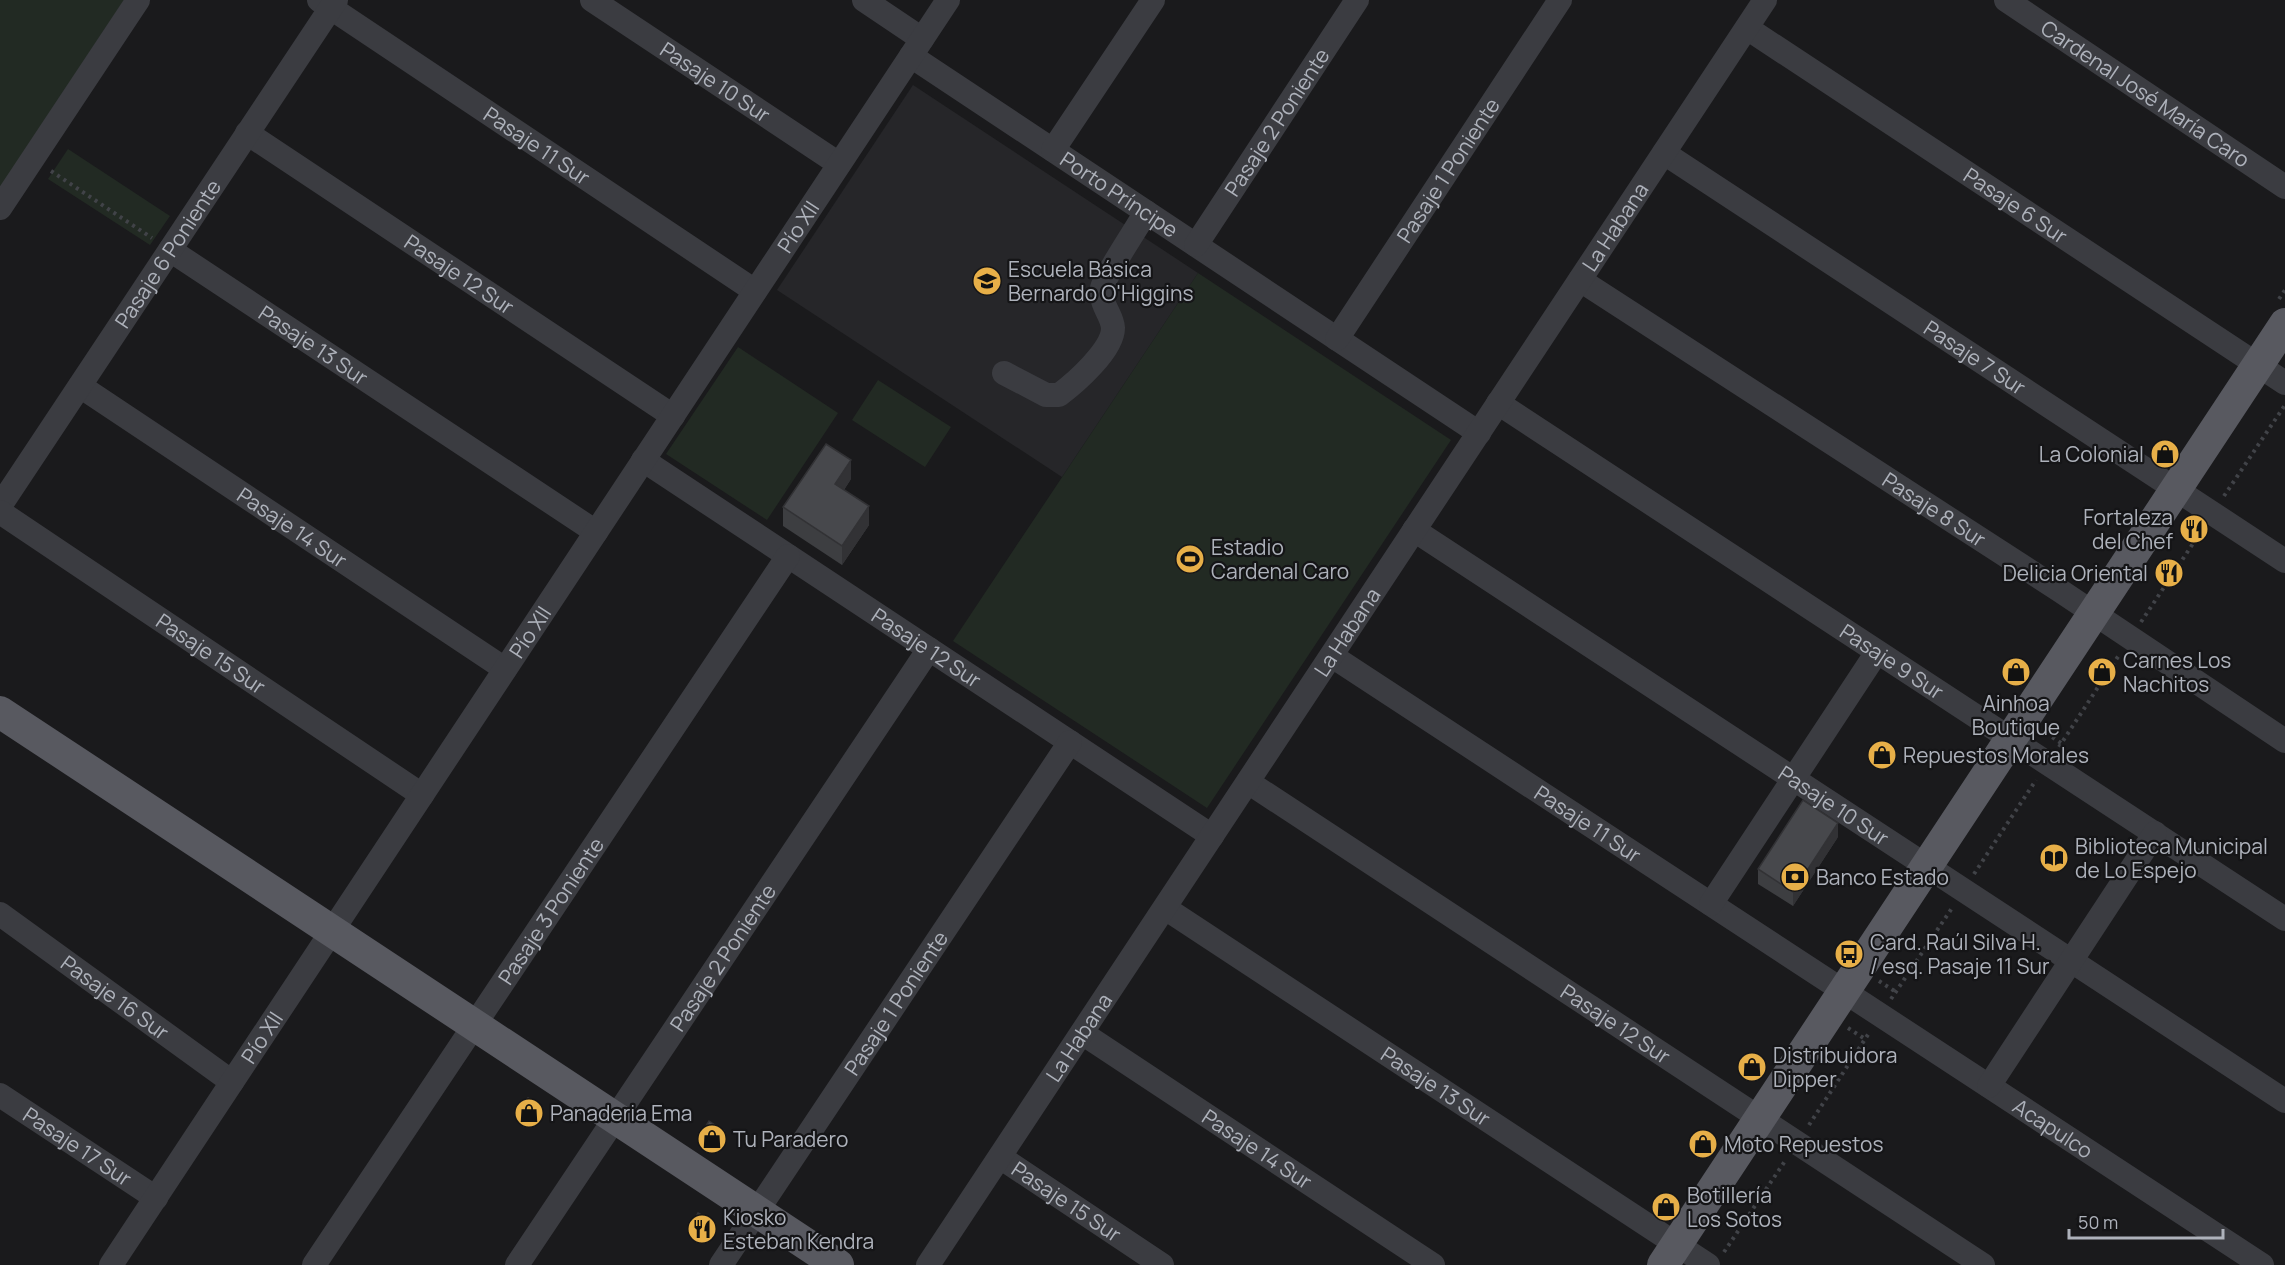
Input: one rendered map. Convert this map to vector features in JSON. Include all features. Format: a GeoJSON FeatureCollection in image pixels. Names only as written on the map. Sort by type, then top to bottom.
{"type":"FeatureCollection","features":[{"type":"Feature","properties":{"kind":"main road"},"geometry":{"type":"LineString","coordinates":[[1669,1255],[2285,324]]}},
{"type":"Feature","properties":{"kind":"main road"},"geometry":{"type":"LineString","coordinates":[[0,712],[838,1265]]}},
{"type":"Feature","properties":{"kind":"street"},"geometry":{"type":"LineString","coordinates":[[0,208],[138,0]]}},
{"type":"Feature","properties":{"kind":"street","name":"Pasaje 10 Sur"},"geometry":{"type":"LineString","coordinates":[[592,0],[839,164]]}},
{"type":"Feature","properties":{"kind":"street"},"geometry":{"type":"LineString","coordinates":[[864,0],[916,48]]}},
{"type":"Feature","properties":{"kind":"street","name":"Pío XII"},"geometry":{"type":"LineString","coordinates":[[111,1265],[948,0]]}},
{"type":"Feature","properties":{"kind":"street"},"geometry":{"type":"LineString","coordinates":[[1053,150],[1153,0]]}},
{"type":"Feature","properties":{"kind":"street","name":"Pasaje 2 Poniente"},"geometry":{"type":"LineString","coordinates":[[1196,245],[1357,0]]}},
{"type":"Feature","properties":{"kind":"street","name":"Pasaje 1 Poniente"},"geometry":{"type":"LineString","coordinates":[[1337,339],[1560,0]]}},
{"type":"Feature","properties":{"kind":"street","name":"La Habana"},"geometry":{"type":"LineString","coordinates":[[928,1265],[1765,0]]}},
{"type":"Feature","properties":{"kind":"street","name":"Cardenal José María Caro"},"geometry":{"type":"LineString","coordinates":[[2006,0],[2285,187]]}},
{"type":"Feature","properties":{"kind":"street","name":"Pasaje 6 Poniente"},"geometry":{"type":"LineString","coordinates":[[0,506],[247,133],[328,3]]}},
{"type":"Feature","properties":{"kind":"street","name":"Pasaje 11 Sur"},"geometry":{"type":"LineString","coordinates":[[328,3],[755,291]]}},
{"type":"Feature","properties":{"kind":"street","name":"Pasaje 6 Sur"},"geometry":{"type":"LineString","coordinates":[[1747,28],[2285,383]]}},
{"type":"Feature","properties":{"kind":"street","name":"Porto Príncipe"},"geometry":{"type":"LineString","coordinates":[[916,48],[1053,150],[1479,433]]}},
{"type":"Feature","properties":{"kind":"street","name":"Pasaje 12 Sur"},"geometry":{"type":"LineString","coordinates":[[247,133],[673,416]]}},
{"type":"Feature","properties":{"kind":"street","name":"Pasaje 7 Sur"},"geometry":{"type":"LineString","coordinates":[[1664,153],[2285,561]]}},
{"type":"Feature","properties":{"kind":"street"},"geometry":{"type":"LineString","coordinates":[[1004,374],[1046,395],[1059,395],[1091,368],[1111,336],[1113,327],[1103,305],[1102,286],[1146,212]]}},
{"type":"Feature","properties":{"kind":"street","name":"Pasaje 13 Sur"},"geometry":{"type":"LineString","coordinates":[[170,250],[596,532]]}},
{"type":"Feature","properties":{"kind":"street","name":"Pasaje 8 Sur"},"geometry":{"type":"LineString","coordinates":[[1580,280],[2094,613],[2285,741]]}},
{"type":"Feature","properties":{"kind":"street","name":"Pasaje 14 Sur"},"geometry":{"type":"LineString","coordinates":[[80,386],[505,669]]}},
{"type":"Feature","properties":{"kind":"street","name":"Pasaje 9 Sur"},"geometry":{"type":"LineString","coordinates":[[1498,404],[2285,918]]}},
{"type":"Feature","properties":{"kind":"street","name":"Pasaje 12 Sur"},"geometry":{"type":"LineString","coordinates":[[643,460],[1212,836]]}},
{"type":"Feature","properties":{"kind":"street","name":"Pasaje 15 Sur"},"geometry":{"type":"LineString","coordinates":[[0,512],[422,795]]}},
{"type":"Feature","properties":{"kind":"street","name":"Pasaje 10 Sur"},"geometry":{"type":"LineString","coordinates":[[1414,530],[2285,1101]]}},
{"type":"Feature","properties":{"kind":"street","name":"Pasaje 3 Poniente"},"geometry":{"type":"LineString","coordinates":[[314,1265],[788,556]]}},
{"type":"Feature","properties":{"kind":"street","name":"Pasaje 2 Poniente"},"geometry":{"type":"LineString","coordinates":[[517,1265],[929,649]]}},
{"type":"Feature","properties":{"kind":"street"},"geometry":{"type":"LineString","coordinates":[[1711,904],[1877,652]]}},
{"type":"Feature","properties":{"kind":"street","name":"Pasaje 11 Sur"},"geometry":{"type":"LineString","coordinates":[[1332,656],[1844,991]]}},
{"type":"Feature","properties":{"kind":"street","name":"Pasaje 1 Poniente"},"geometry":{"type":"LineString","coordinates":[[721,1265],[1070,742]]}},
{"type":"Feature","properties":{"kind":"street","name":"Pasaje 12 Sur"},"geometry":{"type":"LineString","coordinates":[[1248,782],[1983,1265]]}},
{"type":"Feature","properties":{"kind":"street"},"geometry":{"type":"LineString","coordinates":[[1989,1086],[2155,833]]}},
{"type":"Feature","properties":{"kind":"street","name":"Pasaje 13 Sur"},"geometry":{"type":"LineString","coordinates":[[1164,908],[1669,1255],[1715,1260]]}},
{"type":"Feature","properties":{"kind":"street","name":"Pasaje 16 Sur"},"geometry":{"type":"LineString","coordinates":[[0,914],[232,1082]]}},
{"type":"Feature","properties":{"kind":"street","name":"Acapulco"},"geometry":{"type":"LineString","coordinates":[[1844,991],[2262,1265]]}},
{"type":"Feature","properties":{"kind":"street","name":"Pasaje 14 Sur"},"geometry":{"type":"LineString","coordinates":[[1082,1033],[1433,1265]]}},
{"type":"Feature","properties":{"kind":"street","name":"Pasaje 17 Sur"},"geometry":{"type":"LineString","coordinates":[[0,1095],[156,1198]]}},
{"type":"Feature","properties":{"kind":"street","name":"Pasaje 15 Sur"},"geometry":{"type":"LineString","coordinates":[[1000,1157],[1162,1265]]}},
{"type":"Feature","properties":{"kind":"path"},"geometry":{"type":"LineString","coordinates":[[33,159],[170,250]]}},
{"type":"Feature","properties":{"kind":"path"},"geometry":{"type":"LineString","coordinates":[[1715,1260],[1797,1143],[2285,405]]}},
{"type":"Feature","properties":{"kind":"shaded area"},"geometry":{"type":"Polygon","coordinates":[[[0,0],[124,0],[0,188],[0,0]]]}},
{"type":"Feature","properties":{"kind":"shaded area","name":"Escuela Básica Bernardo O'Higgins"},"geometry":{"type":"Polygon","coordinates":[[[913,85],[1198,273],[1062,477],[777,290],[913,85]]]}},
{"type":"Feature","properties":{"kind":"shaded area"},"geometry":{"type":"Polygon","coordinates":[[[68,149],[170,216],[150,245],[48,179],[68,149]]]}},
{"type":"Feature","properties":{"kind":"shaded area","name":"Estadio Cardenal Caro"},"geometry":{"type":"Polygon","coordinates":[[[1198,273],[1451,440],[1207,808],[953,641],[1198,273]]]}},
{"type":"Feature","properties":{"kind":"shaded area"},"geometry":{"type":"Polygon","coordinates":[[[738,347],[838,413],[767,520],[666,454],[738,347]]]}},
{"type":"Feature","properties":{"kind":"shaded area"},"geometry":{"type":"Polygon","coordinates":[[[878,380],[951,427],[925,467],[852,420],[878,380]]]}},
{"type":"Feature","properties":{"kind":"building"},"geometry":{"type":"Polygon","coordinates":[[[826,444],[851,460],[835,484],[869,506],[842,546],[783,507],[826,444]]]}},
{"type":"Feature","properties":{"kind":"building"},"geometry":{"type":"Polygon","coordinates":[[[1803,800],[1838,823],[1793,892],[1758,869],[1803,800]]]}},
{"type":"Feature","properties":{"kind":"building","name":"Panaderia Ema"},"geometry":{"type":"Polygon","coordinates":[[[528,1098],[539,1104],[530,1119],[519,1112],[528,1098]]]}},
{"type":"Feature","properties":{"kind":"building","name":"Tu Paradero"},"geometry":{"type":"Polygon","coordinates":[[[709,1121],[724,1131],[714,1147],[699,1137],[709,1121]]]}},
{"type":"Feature","properties":{"kind":"building","name":"Kiosko Esteban Kendra"},"geometry":{"type":"Polygon","coordinates":[[[698,1213],[714,1222],[707,1235],[691,1226],[698,1213]]]}},
{"type":"Feature","properties":{"kind":"place","name":"Escuela Básica Bernardo O'Higgins"},"geometry":{"type":"Point","coordinates":[987,281]}},
{"type":"Feature","properties":{"kind":"place","name":"La Colonial"},"geometry":{"type":"Point","coordinates":[2165,454]}},
{"type":"Feature","properties":{"kind":"place","name":"Fortaleza del Chef"},"geometry":{"type":"Point","coordinates":[2194,529]}},
{"type":"Feature","properties":{"kind":"place","name":"Estadio Cardenal Caro"},"geometry":{"type":"Point","coordinates":[1190,559]}},
{"type":"Feature","properties":{"kind":"place","name":"Delicia Oriental"},"geometry":{"type":"Point","coordinates":[2169,573]}},
{"type":"Feature","properties":{"kind":"place","name":"Ainhoa Boutique"},"geometry":{"type":"Point","coordinates":[2016,672]}},
{"type":"Feature","properties":{"kind":"place","name":"Carnes Los Nachitos"},"geometry":{"type":"Point","coordinates":[2102,672]}},
{"type":"Feature","properties":{"kind":"place","name":"Repuestos Morales"},"geometry":{"type":"Point","coordinates":[1882,755]}},
{"type":"Feature","properties":{"kind":"place","name":"Biblioteca Municipal de Lo Espejo"},"geometry":{"type":"Point","coordinates":[2054,858]}},
{"type":"Feature","properties":{"kind":"place","name":"Banco Estado"},"geometry":{"type":"Point","coordinates":[1795,877]}},
{"type":"Feature","properties":{"kind":"place","name":"Card. Raúl Silva H. / esq. Pasaje 11 Sur"},"geometry":{"type":"Point","coordinates":[1849,954]}},
{"type":"Feature","properties":{"kind":"place","name":"Distribuidora Dipper"},"geometry":{"type":"Point","coordinates":[1752,1067]}},
{"type":"Feature","properties":{"kind":"place","name":"Panaderia Ema"},"geometry":{"type":"Point","coordinates":[529,1113]}},
{"type":"Feature","properties":{"kind":"place","name":"Tu Paradero"},"geometry":{"type":"Point","coordinates":[712,1139]}},
{"type":"Feature","properties":{"kind":"place","name":"Moto Repuestos"},"geometry":{"type":"Point","coordinates":[1703,1144]}},
{"type":"Feature","properties":{"kind":"place","name":"Botillería Los Sotos"},"geometry":{"type":"Point","coordinates":[1666,1207]}},
{"type":"Feature","properties":{"kind":"place","name":"Kiosko Esteban Kendra"},"geometry":{"type":"Point","coordinates":[702,1229]}}]}
